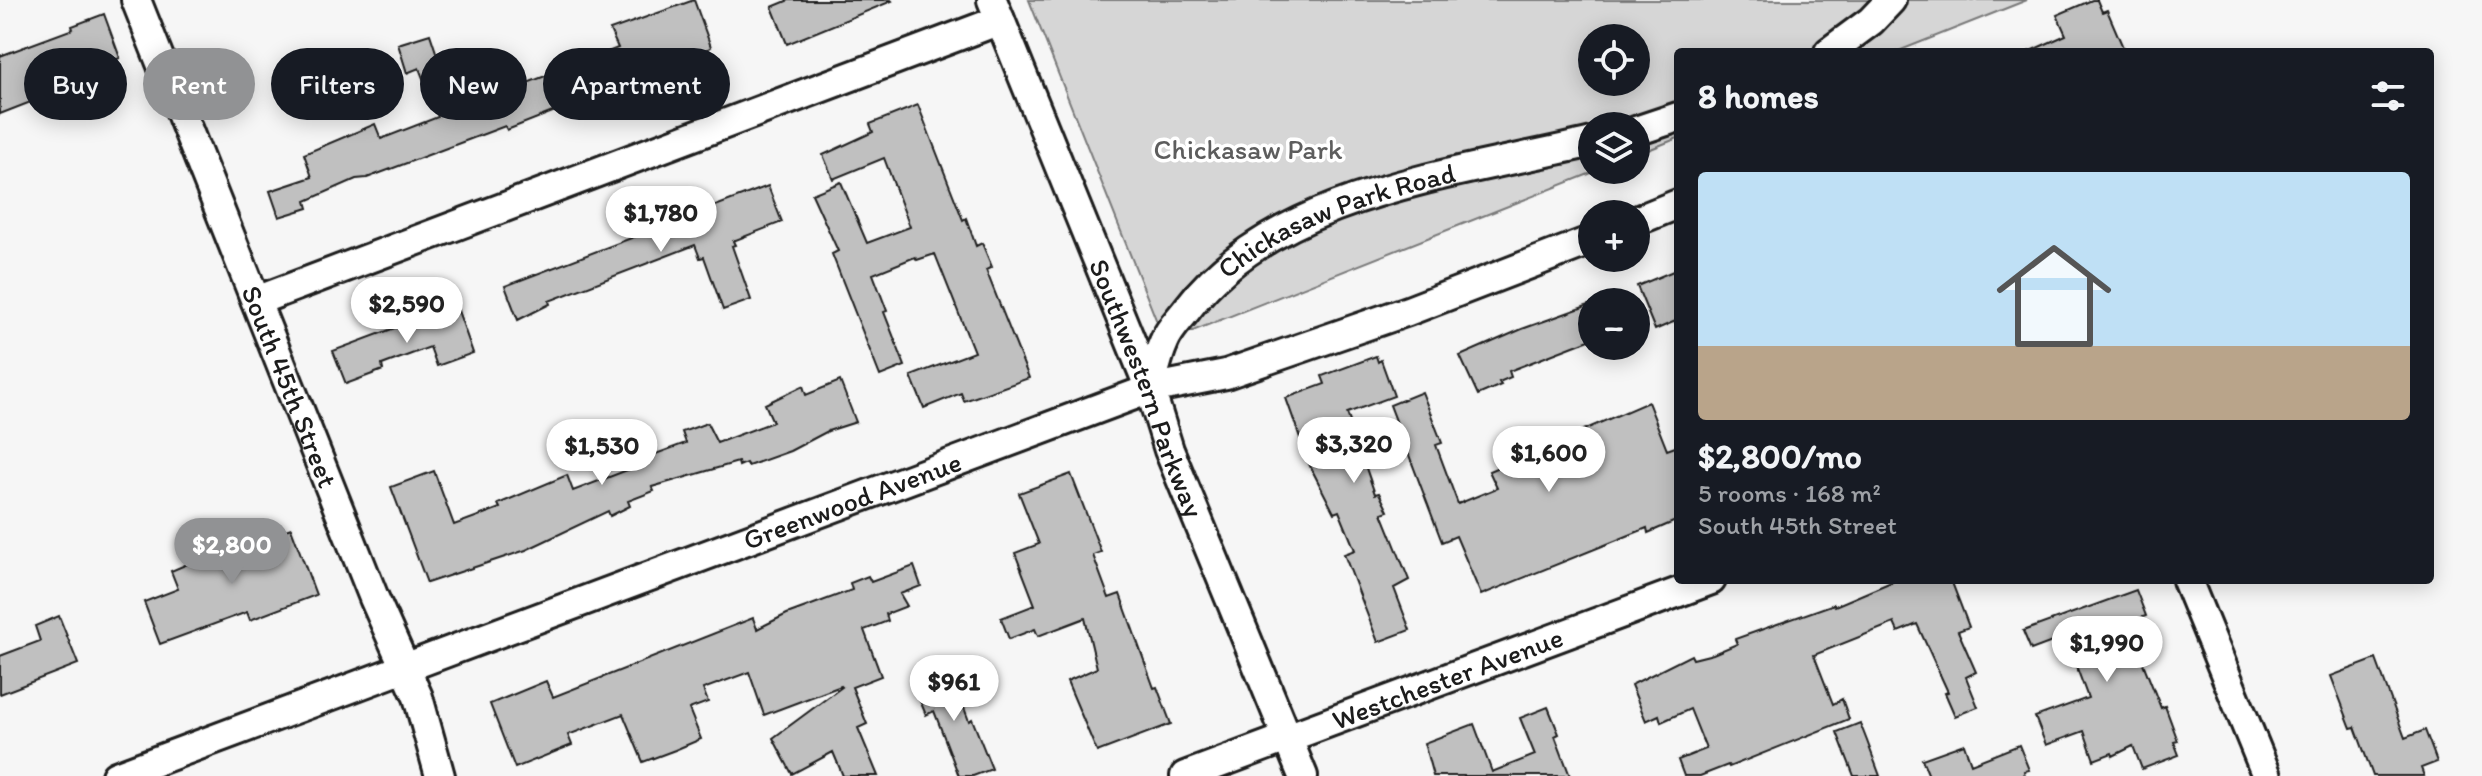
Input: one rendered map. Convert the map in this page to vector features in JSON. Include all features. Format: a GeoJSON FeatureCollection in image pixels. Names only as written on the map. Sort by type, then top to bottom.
{"type":"FeatureCollection","features":[{"type":"Feature","properties":{"kind":"street","name":"South 45th Street"},"geometry":{"type":"LineString","coordinates":[[136,0],[374,598],[418,697],[440,776]]}},
{"type":"Feature","properties":{"kind":"street"},"geometry":{"type":"LineString","coordinates":[[1834,48],[1871,21],[1891,0]]}},
{"type":"Feature","properties":{"kind":"street"},"geometry":{"type":"LineString","coordinates":[[256,301],[996,10]]}},
{"type":"Feature","properties":{"kind":"street","name":"Southwestern Parkway"},"geometry":{"type":"LineString","coordinates":[[996,10],[1150,389],[1169,450],[1303,776]]}},
{"type":"Feature","properties":{"kind":"street"},"geometry":{"type":"LineString","coordinates":[[1650,126],[1674,118]]}},
{"type":"Feature","properties":{"kind":"street","name":"Chickasaw Park Road"},"geometry":{"type":"LineString","coordinates":[[1150,389],[1164,342],[1197,296],[1242,254],[1280,230],[1400,186],[1578,145]]}},
{"type":"Feature","properties":{"kind":"street"},"geometry":{"type":"LineString","coordinates":[[1650,215],[1674,206]]}},
{"type":"Feature","properties":{"kind":"street","name":"Greenwood Avenue"},"geometry":{"type":"LineString","coordinates":[[116,776],[1150,389],[1226,374],[1408,311],[1578,245]]}},
{"type":"Feature","properties":{"kind":"street","name":"Westchester Avenue"},"geometry":{"type":"LineString","coordinates":[[1185,776],[1700,584]]}},
{"type":"Feature","properties":{"kind":"street"},"geometry":{"type":"LineString","coordinates":[[2189,584],[2262,775]]}},
{"type":"Feature","properties":{"kind":"green space","name":"Chickasaw Park"},"geometry":{"type":"Polygon","coordinates":[[[1029,0],[2027,0],[1906,48],[1674,48],[1674,140],[1650,149],[1650,112],[1578,112],[1578,178],[1165,342],[1029,0]]]}},
{"type":"Feature","properties":{"kind":"building"},"geometry":{"type":"Polygon","coordinates":[[[694,0],[711,47],[618,48],[610,30],[694,0]]]}},
{"type":"Feature","properties":{"kind":"building"},"geometry":{"type":"Polygon","coordinates":[[[789,0],[892,1],[787,44],[772,7],[789,0]]]}},
{"type":"Feature","properties":{"kind":"building"},"geometry":{"type":"Polygon","coordinates":[[[2097,0],[2102,12],[2107,10],[2123,48],[2037,48],[2066,35],[2057,15],[2097,0]]]}},
{"type":"Feature","properties":{"kind":"building"},"geometry":{"type":"Polygon","coordinates":[[[104,14],[116,48],[24,48],[24,105],[0,114],[0,56],[73,29],[72,26],[104,14]]]}},
{"type":"Feature","properties":{"kind":"building"},"geometry":{"type":"Polygon","coordinates":[[[430,34],[435,48],[420,48],[420,71],[419,68],[407,73],[404,48],[399,48],[398,44],[430,34]]]}},
{"type":"Feature","properties":{"kind":"building"},"geometry":{"type":"Polygon","coordinates":[[[543,77],[543,116],[507,130],[505,126],[367,178],[356,179],[306,201],[308,208],[279,217],[270,191],[312,177],[304,154],[375,124],[381,139],[430,120],[527,120],[527,83],[543,77]]]}},
{"type":"Feature","properties":{"kind":"building"},"geometry":{"type":"Polygon","coordinates":[[[918,105],[963,220],[966,218],[976,246],[982,243],[992,267],[986,270],[1029,378],[964,401],[961,393],[924,408],[911,376],[974,352],[935,254],[917,260],[915,257],[873,274],[905,366],[880,376],[832,254],[838,251],[812,194],[841,182],[867,243],[910,227],[884,158],[833,179],[823,155],[873,132],[870,124],[918,105]]]}},
{"type":"Feature","properties":{"kind":"building"},"geometry":{"type":"Polygon","coordinates":[[[768,186],[782,222],[733,241],[735,245],[732,246],[751,300],[723,310],[704,257],[700,258],[695,245],[549,301],[550,304],[518,320],[505,286],[768,186]]]}},
{"type":"Feature","properties":{"kind":"building"},"geometry":{"type":"Polygon","coordinates":[[[1674,271],[1674,322],[1655,330],[1650,318],[1650,288],[1638,288],[1674,271]]]}},
{"type":"Feature","properties":{"kind":"building"},"geometry":{"type":"Polygon","coordinates":[[[456,305],[473,353],[437,366],[430,347],[382,365],[383,370],[346,384],[333,351],[456,305]]]}},
{"type":"Feature","properties":{"kind":"building"},"geometry":{"type":"Polygon","coordinates":[[[1578,309],[1578,344],[1509,371],[1511,377],[1499,382],[1501,385],[1478,395],[1460,356],[1578,309]]]}},
{"type":"Feature","properties":{"kind":"building"},"geometry":{"type":"Polygon","coordinates":[[[1376,356],[1378,362],[1381,360],[1394,396],[1347,413],[1375,494],[1379,493],[1388,511],[1382,513],[1409,580],[1394,588],[1410,630],[1378,642],[1344,554],[1355,550],[1339,511],[1334,513],[1310,466],[1286,398],[1325,384],[1322,376],[1376,356]]]}},
{"type":"Feature","properties":{"kind":"building"},"geometry":{"type":"Polygon","coordinates":[[[840,381],[856,422],[748,466],[746,463],[739,466],[738,462],[652,487],[654,491],[628,501],[630,506],[610,516],[608,511],[526,550],[427,583],[391,487],[434,471],[454,525],[500,508],[498,504],[567,475],[573,491],[630,469],[628,464],[686,443],[682,432],[707,423],[717,443],[773,422],[765,404],[803,386],[806,395],[840,381]]]}},
{"type":"Feature","properties":{"kind":"building"},"geometry":{"type":"Polygon","coordinates":[[[1422,392],[1442,443],[1436,445],[1458,504],[1497,488],[1489,471],[1648,402],[1667,450],[1674,447],[1674,522],[1648,533],[1647,528],[1481,595],[1456,536],[1442,542],[1390,405],[1422,392]]]}},
{"type":"Feature","properties":{"kind":"building"},"geometry":{"type":"Polygon","coordinates":[[[1071,474],[1101,552],[1093,555],[1109,598],[1120,594],[1154,688],[1157,687],[1171,724],[1097,752],[1067,681],[1097,668],[1085,618],[1038,636],[1035,629],[1009,639],[1001,618],[1035,605],[1015,553],[1039,544],[1019,493],[1071,474]]]}},
{"type":"Feature","properties":{"kind":"building"},"geometry":{"type":"Polygon","coordinates":[[[291,528],[316,595],[250,620],[247,612],[160,644],[144,602],[178,589],[171,571],[211,554],[208,545],[234,536],[238,548],[291,528]]]}},
{"type":"Feature","properties":{"kind":"building"},"geometry":{"type":"Polygon","coordinates":[[[914,566],[921,586],[900,594],[907,606],[886,614],[888,621],[864,630],[881,676],[852,687],[867,724],[858,728],[878,776],[843,776],[833,752],[792,774],[773,738],[842,687],[764,715],[749,672],[703,689],[708,702],[689,709],[701,739],[675,750],[643,762],[623,714],[568,735],[572,745],[515,768],[490,704],[546,681],[553,697],[753,618],[757,629],[787,614],[852,590],[850,583],[868,576],[871,582],[914,566]]]}},
{"type":"Feature","properties":{"kind":"building"},"geometry":{"type":"Polygon","coordinates":[[[1887,584],[1953,584],[1969,627],[1958,631],[1976,672],[1966,677],[1978,707],[1955,716],[1945,693],[1948,692],[1917,624],[1898,632],[1894,623],[1814,655],[1833,704],[1842,699],[1849,719],[1729,767],[1700,776],[1684,776],[1678,760],[1706,749],[1690,709],[1661,722],[1659,715],[1646,721],[1631,685],[1691,655],[1693,659],[1713,654],[1737,644],[1735,639],[1835,606],[1887,584]]]}},
{"type":"Feature","properties":{"kind":"building"},"geometry":{"type":"Polygon","coordinates":[[[2136,590],[2146,616],[2127,623],[2161,708],[2165,706],[2178,741],[2174,742],[2179,755],[2142,769],[2133,746],[2113,756],[2112,753],[2094,760],[2084,731],[2046,745],[2035,717],[2088,698],[2071,652],[2058,657],[2052,642],[2031,650],[2023,631],[2136,590]]]}},
{"type":"Feature","properties":{"kind":"building"},"geometry":{"type":"Polygon","coordinates":[[[59,616],[78,664],[0,694],[0,656],[40,641],[35,626],[59,616]]]}},
{"type":"Feature","properties":{"kind":"building"},"geometry":{"type":"Polygon","coordinates":[[[2376,659],[2405,738],[2425,730],[2437,762],[2421,768],[2424,776],[2373,776],[2355,727],[2351,728],[2331,676],[2376,659]]]}},
{"type":"Feature","properties":{"kind":"building"},"geometry":{"type":"Polygon","coordinates":[[[949,668],[992,769],[973,776],[959,776],[934,711],[926,715],[913,684],[949,668]]]}},
{"type":"Feature","properties":{"kind":"building"},"geometry":{"type":"Polygon","coordinates":[[[1548,707],[1570,776],[1433,776],[1424,743],[1474,724],[1492,772],[1535,755],[1520,718],[1548,707]]]}},
{"type":"Feature","properties":{"kind":"building"},"geometry":{"type":"Polygon","coordinates":[[[1860,723],[1880,776],[1854,776],[1837,732],[1860,723]]]}},
{"type":"Feature","properties":{"kind":"building"},"geometry":{"type":"Polygon","coordinates":[[[1964,744],[1971,764],[2019,745],[2029,770],[2024,771],[2025,776],[1929,776],[1922,759],[1964,744]]]}}]}
